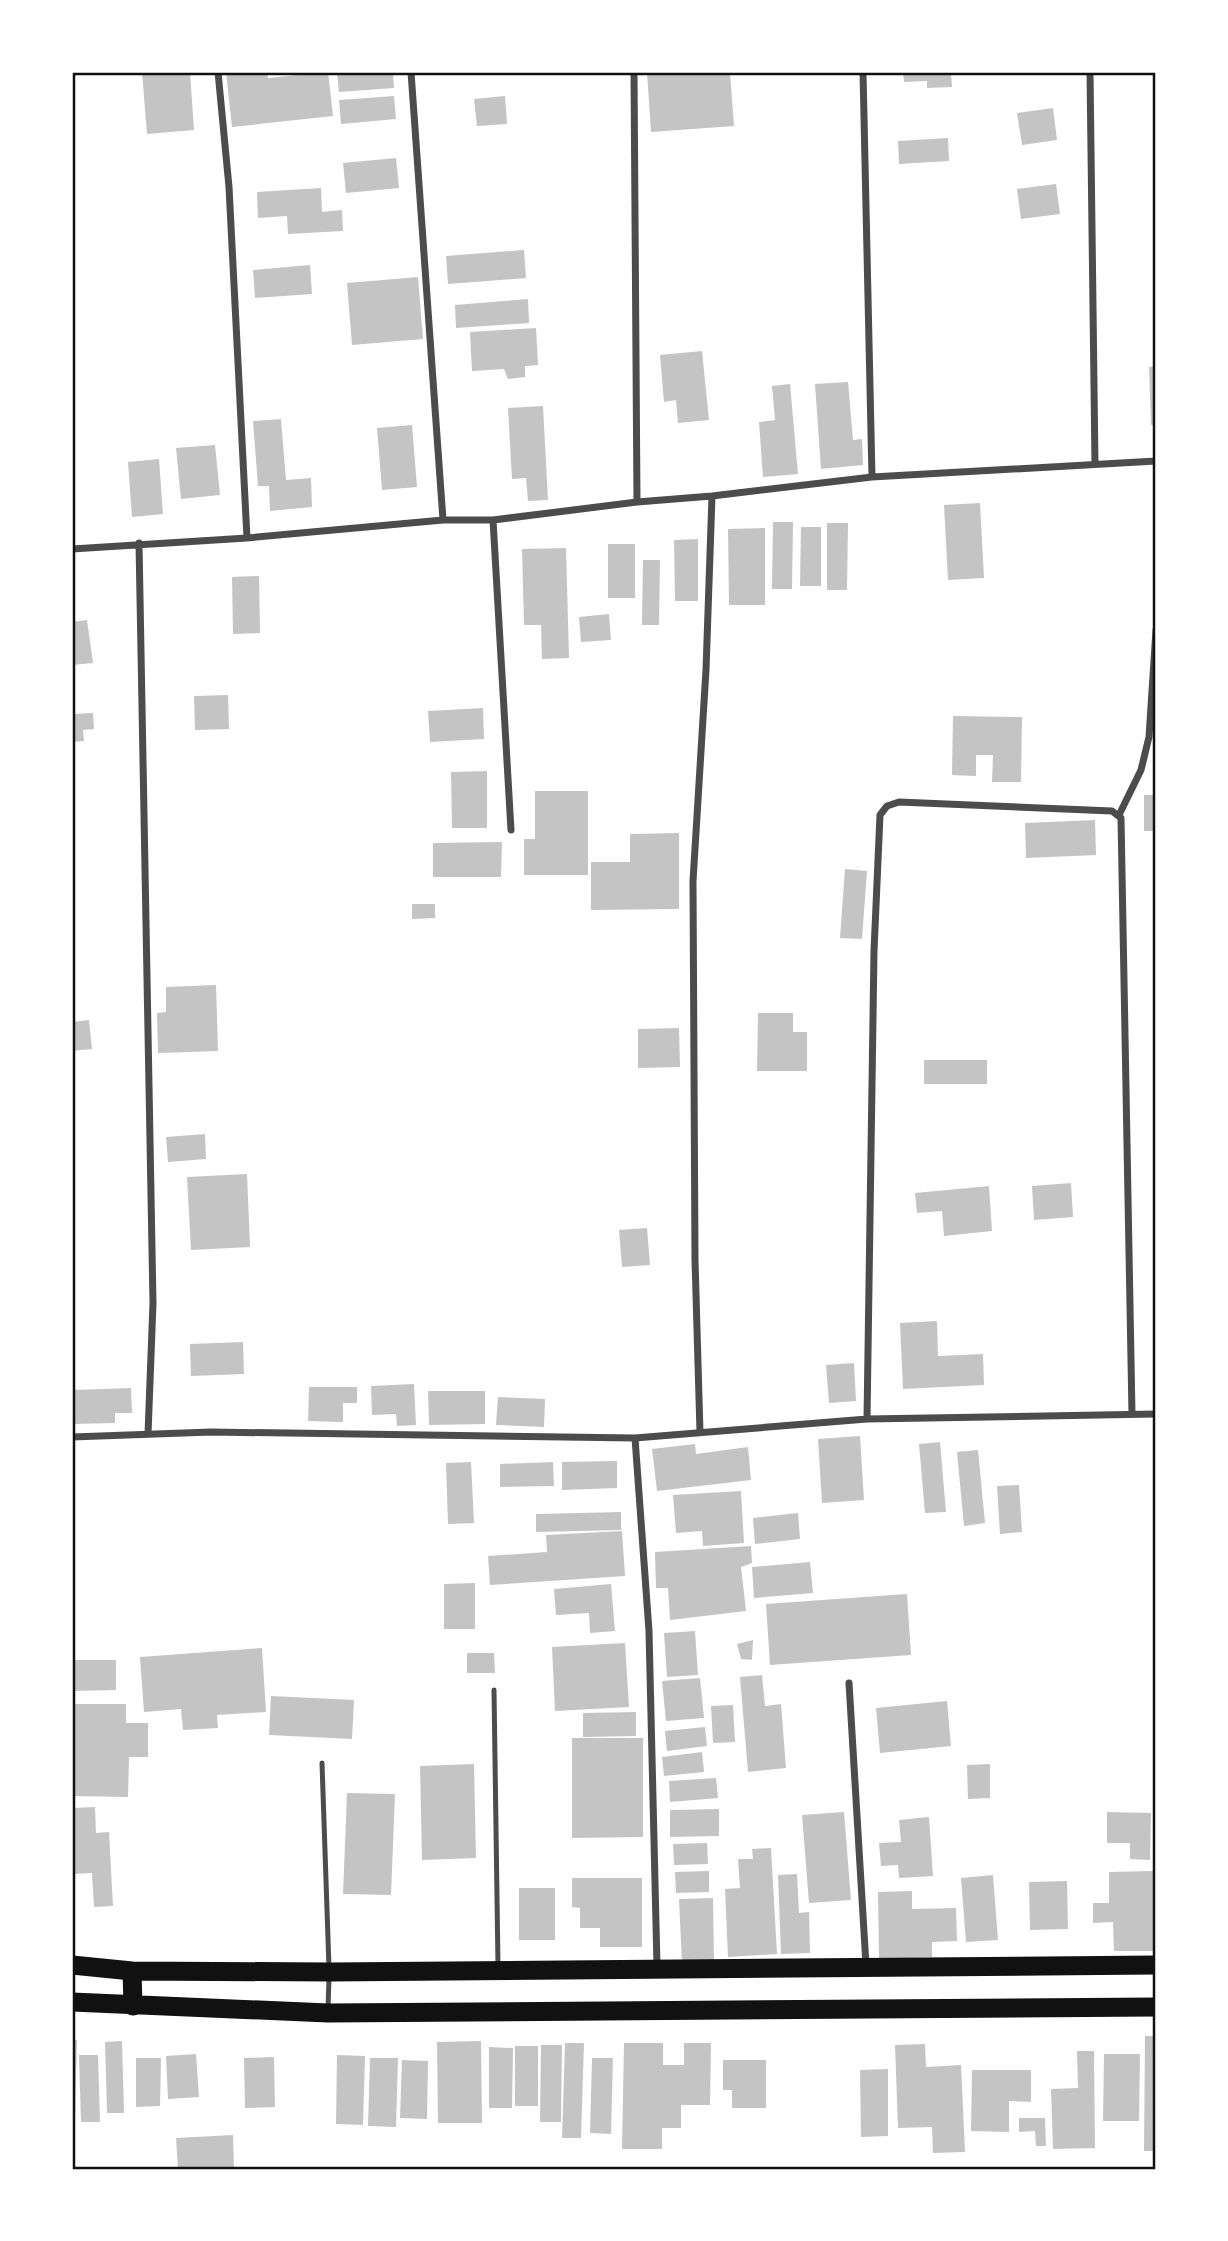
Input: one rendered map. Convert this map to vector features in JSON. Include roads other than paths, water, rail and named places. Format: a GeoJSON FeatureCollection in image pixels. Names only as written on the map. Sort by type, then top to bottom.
{"type":"FeatureCollection","features":[{"type":"Feature","properties":{"kind":"highway"},"geometry":{"type":"LineString","coordinates":[[72,1965],[132,1971],[330,1972],[1156,1965]]}},
{"type":"Feature","properties":{"kind":"highway"},"geometry":{"type":"LineString","coordinates":[[132,1971],[133,2006]]}},
{"type":"Feature","properties":{"kind":"highway"},"geometry":{"type":"LineString","coordinates":[[72,2002],[328,2013],[1156,2007]]}},
{"type":"Feature","properties":{"kind":"street"},"geometry":{"type":"LineString","coordinates":[[218,72],[229,187],[247,538]]}},
{"type":"Feature","properties":{"kind":"street"},"geometry":{"type":"LineString","coordinates":[[411,72],[443,520]]}},
{"type":"Feature","properties":{"kind":"street"},"geometry":{"type":"LineString","coordinates":[[634,72],[637,502]]}},
{"type":"Feature","properties":{"kind":"street"},"geometry":{"type":"LineString","coordinates":[[863,72],[872,477]]}},
{"type":"Feature","properties":{"kind":"street"},"geometry":{"type":"LineString","coordinates":[[1090,72],[1095,464]]}},
{"type":"Feature","properties":{"kind":"street"},"geometry":{"type":"LineString","coordinates":[[72,549],[247,538],[443,520],[494,520],[872,477],[1156,461]]}},
{"type":"Feature","properties":{"kind":"street"},"geometry":{"type":"LineString","coordinates":[[700,1432],[695,1247],[693,881],[706,670],[712,496]]}},
{"type":"Feature","properties":{"kind":"street"},"geometry":{"type":"LineString","coordinates":[[494,520],[510,830]]}},
{"type":"Feature","properties":{"kind":"street"},"geometry":{"type":"LineString","coordinates":[[139,543],[153,1303],[148,1434]]}},
{"type":"Feature","properties":{"kind":"street"},"geometry":{"type":"LineString","coordinates":[[1119,815],[1141,770],[1149,737],[1156,630]]}},
{"type":"Feature","properties":{"kind":"street"},"geometry":{"type":"LineString","coordinates":[[867,1419],[874,951],[880,815],[887,806],[899,802],[1112,811],[1119,815],[1122,823],[1132,1414]]}},
{"type":"Feature","properties":{"kind":"street"},"geometry":{"type":"LineString","coordinates":[[72,1437],[258,1432],[635,1438],[867,1419],[1156,1414]]}},
{"type":"Feature","properties":{"kind":"street"},"geometry":{"type":"LineString","coordinates":[[635,1438],[649,1631],[657,1971]]}},
{"type":"Feature","properties":{"kind":"street"},"geometry":{"type":"LineString","coordinates":[[849,1684],[866,1969]]}},
{"type":"Feature","properties":{"kind":"lane"},"geometry":{"type":"LineString","coordinates":[[494,1690],[498,1971]]}},
{"type":"Feature","properties":{"kind":"lane"},"geometry":{"type":"LineString","coordinates":[[322,1763],[330,1972],[328,2013]]}}]}
